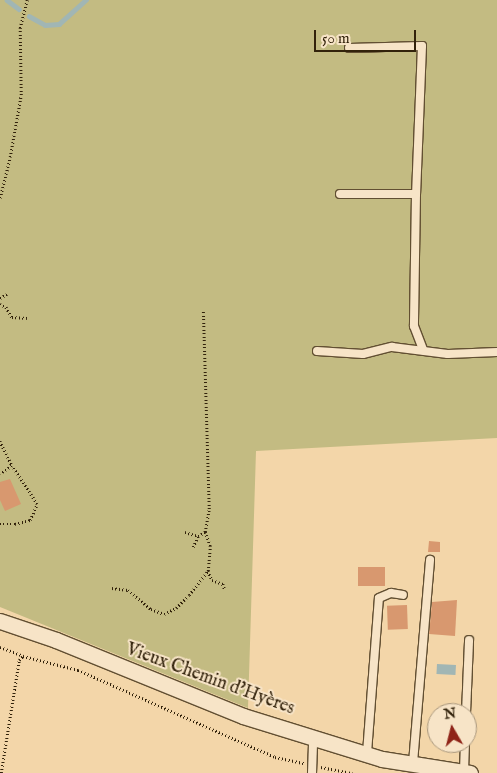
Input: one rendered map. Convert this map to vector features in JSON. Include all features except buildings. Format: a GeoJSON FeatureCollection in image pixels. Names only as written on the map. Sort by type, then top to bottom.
{"type":"FeatureCollection","features":[{"type":"Feature","properties":{"kind":"street","name":"Vieux Chemin d'Hyères"},"geometry":{"type":"LineString","coordinates":[[0,621],[56,640],[243,716],[313,736],[382,759],[467,772]]}},
{"type":"Feature","properties":{"kind":"lane"},"geometry":{"type":"LineString","coordinates":[[349,48],[422,46],[416,194],[414,326],[423,350]]}},
{"type":"Feature","properties":{"kind":"lane"},"geometry":{"type":"LineString","coordinates":[[340,194],[416,194]]}},
{"type":"Feature","properties":{"kind":"lane"},"geometry":{"type":"LineString","coordinates":[[317,351],[362,354],[392,347],[448,354],[497,352]]}},
{"type":"Feature","properties":{"kind":"lane"},"geometry":{"type":"LineString","coordinates":[[413,763],[430,560]]}},
{"type":"Feature","properties":{"kind":"lane"},"geometry":{"type":"LineString","coordinates":[[367,753],[379,598],[391,593],[403,595]]}},
{"type":"Feature","properties":{"kind":"lane"},"geometry":{"type":"LineString","coordinates":[[466,703],[469,640]]}},
{"type":"Feature","properties":{"kind":"lane"},"geometry":{"type":"LineString","coordinates":[[312,773],[313,736]]}},
{"type":"Feature","properties":{"kind":"lane"},"geometry":{"type":"LineString","coordinates":[[466,753],[467,772]]}},
{"type":"Feature","properties":{"kind":"path"},"geometry":{"type":"LineString","coordinates":[[0,198],[21,95],[20,28],[27,0]]}},
{"type":"Feature","properties":{"kind":"path"},"geometry":{"type":"LineString","coordinates":[[0,298],[7,294]]}},
{"type":"Feature","properties":{"kind":"path"},"geometry":{"type":"LineString","coordinates":[[0,304],[6,307],[12,317],[27,318]]}},
{"type":"Feature","properties":{"kind":"path"},"geometry":{"type":"LineString","coordinates":[[203,310],[209,510],[205,532],[210,546],[208,571],[212,580],[223,584],[225,590]]}},
{"type":"Feature","properties":{"kind":"path"},"geometry":{"type":"LineString","coordinates":[[0,441],[12,466],[37,504],[30,520],[15,524],[0,524]]}},
{"type":"Feature","properties":{"kind":"path"},"geometry":{"type":"LineString","coordinates":[[0,474],[12,466]]}},
{"type":"Feature","properties":{"kind":"path"},"geometry":{"type":"LineString","coordinates":[[185,532],[198,536]]}},
{"type":"Feature","properties":{"kind":"path"},"geometry":{"type":"LineString","coordinates":[[193,547],[198,536],[205,532]]}},
{"type":"Feature","properties":{"kind":"path"},"geometry":{"type":"LineString","coordinates":[[112,588],[128,590],[151,609],[164,614],[176,608],[190,595],[208,571]]}},
{"type":"Feature","properties":{"kind":"path"},"geometry":{"type":"LineString","coordinates":[[0,647],[23,656],[78,670],[275,757],[352,773]]}},
{"type":"Feature","properties":{"kind":"path"},"geometry":{"type":"LineString","coordinates":[[1,773],[19,660],[23,656]]}},
{"type":"Feature","properties":{"kind":"shaded area"},"geometry":{"type":"Polygon","coordinates":[[[0,0],[497,0],[497,438],[256,451],[248,708],[0,607],[0,0]]]}},
{"type":"Feature","properties":{"kind":"shaded area"},"geometry":{"type":"Polygon","coordinates":[[[437,664],[456,665],[455,675],[436,674],[437,664]]]}},
{"type":"Feature","properties":{"kind":"waterway"},"geometry":{"type":"LineString","coordinates":[[7,0],[19,9]]}},
{"type":"Feature","properties":{"kind":"waterway"},"geometry":{"type":"LineString","coordinates":[[29,16],[45,25],[59,24],[86,0]]}}]}
